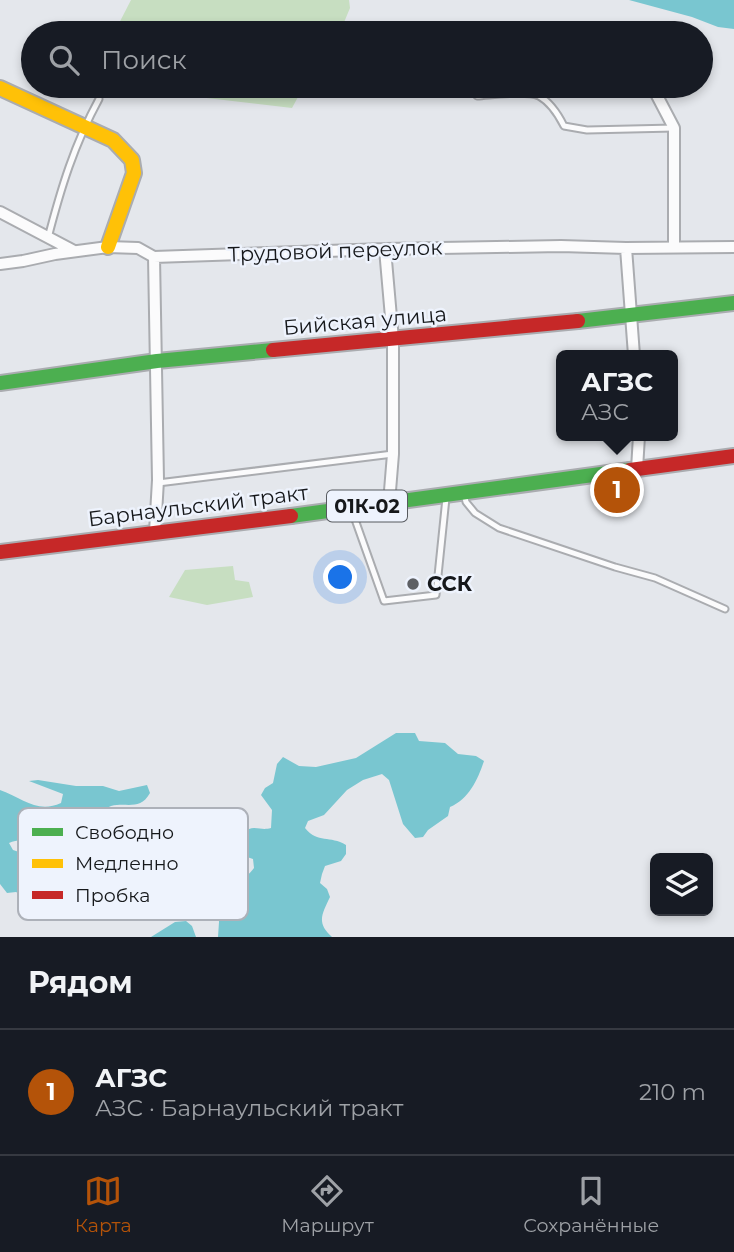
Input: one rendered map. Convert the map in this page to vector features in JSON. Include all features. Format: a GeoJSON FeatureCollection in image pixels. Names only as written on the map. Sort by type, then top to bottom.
{"type":"FeatureCollection","features":[{"type":"Feature","properties":{"kind":"street"},"geometry":{"type":"LineString","coordinates":[[0,88],[113,140],[132,160],[134,173],[108,247]]}},
{"type":"Feature","properties":{"kind":"street"},"geometry":{"type":"LineString","coordinates":[[658,98],[674,128],[674,247]]}},
{"type":"Feature","properties":{"kind":"street"},"geometry":{"type":"LineString","coordinates":[[0,212],[74,251]]}},
{"type":"Feature","properties":{"kind":"street","name":"Трудовой переулок"},"geometry":{"type":"LineString","coordinates":[[0,264],[108,247],[138,248],[154,257],[386,249],[734,247]]}},
{"type":"Feature","properties":{"kind":"street"},"geometry":{"type":"LineString","coordinates":[[626,248],[633,350]]}},
{"type":"Feature","properties":{"kind":"street"},"geometry":{"type":"LineString","coordinates":[[386,249],[393,340],[393,454],[389,503]]}},
{"type":"Feature","properties":{"kind":"street"},"geometry":{"type":"LineString","coordinates":[[154,257],[158,483],[155,533]]}},
{"type":"Feature","properties":{"kind":"street","name":"Бийская улица"},"geometry":{"type":"LineString","coordinates":[[0,383],[157,361],[393,340],[734,303]]}},
{"type":"Feature","properties":{"kind":"street"},"geometry":{"type":"LineString","coordinates":[[637,469],[639,441]]}},
{"type":"Feature","properties":{"kind":"street","name":"Барнаульский тракт"},"geometry":{"type":"LineString","coordinates":[[0,552],[734,456]]}},
{"type":"Feature","properties":{"kind":"lane"},"geometry":{"type":"LineString","coordinates":[[541,98],[557,111],[564,126],[587,130],[674,128]]}},
{"type":"Feature","properties":{"kind":"lane"},"geometry":{"type":"LineString","coordinates":[[48,238],[62,186],[84,128],[99,99]]}},
{"type":"Feature","properties":{"kind":"lane"},"geometry":{"type":"LineString","coordinates":[[158,483],[393,454]]}},
{"type":"Feature","properties":{"kind":"lane"},"geometry":{"type":"LineString","coordinates":[[463,492],[466,502],[475,513],[499,528],[655,578],[725,609]]}},
{"type":"Feature","properties":{"kind":"lane"},"geometry":{"type":"LineString","coordinates":[[351,508],[384,601],[436,594],[447,494]]}},
{"type":"Feature","properties":{"kind":"green space"},"geometry":{"type":"Polygon","coordinates":[[[131,0],[349,0],[350,8],[345,21],[120,21],[131,0]]]}},
{"type":"Feature","properties":{"kind":"green space"},"geometry":{"type":"Polygon","coordinates":[[[207,98],[297,98],[292,108],[207,98]]]}},
{"type":"Feature","properties":{"kind":"green space"},"geometry":{"type":"Polygon","coordinates":[[[233,566],[235,580],[249,582],[253,597],[207,605],[169,597],[185,570],[233,566]]]}},
{"type":"Feature","properties":{"kind":"water"},"geometry":{"type":"Polygon","coordinates":[[[629,0],[734,0],[734,29],[718,27],[713,25],[713,21],[629,0]]]}},
{"type":"Feature","properties":{"kind":"water"},"geometry":{"type":"Polygon","coordinates":[[[396,733],[415,733],[419,741],[445,743],[458,754],[476,756],[484,761],[468,794],[450,807],[448,816],[428,830],[423,837],[415,838],[403,824],[389,780],[382,774],[363,780],[347,790],[324,815],[308,821],[305,828],[310,833],[346,845],[346,854],[341,861],[325,866],[320,883],[327,889],[330,897],[322,923],[332,937],[218,937],[219,920],[248,920],[248,874],[254,868],[253,859],[248,857],[248,830],[271,828],[272,810],[261,795],[265,788],[273,783],[277,764],[283,757],[299,766],[316,767],[356,758],[396,733]]]}},
{"type":"Feature","properties":{"kind":"water"},"geometry":{"type":"Polygon","coordinates":[[[29,781],[103,786],[119,791],[147,785],[150,793],[137,804],[107,808],[18,808],[18,841],[9,843],[13,850],[18,852],[18,893],[7,893],[0,884],[0,790],[30,804],[45,807],[61,803],[63,794],[29,781]]]}},
{"type":"Feature","properties":{"kind":"water"},"geometry":{"type":"Polygon","coordinates":[[[186,921],[192,926],[196,937],[151,937],[175,922],[186,921]]]}},
{"type":"Feature","properties":{"kind":"traffic: fast"},"geometry":{"type":"LineString","coordinates":[[578,321],[734,303]]}},
{"type":"Feature","properties":{"kind":"traffic: fast"},"geometry":{"type":"LineString","coordinates":[[0,383],[157,361],[273,350]]}},
{"type":"Feature","properties":{"kind":"traffic: fast"},"geometry":{"type":"LineString","coordinates":[[291,516],[630,470]]}},
{"type":"Feature","properties":{"kind":"traffic: slow"},"geometry":{"type":"LineString","coordinates":[[0,88],[21,98]]}},
{"type":"Feature","properties":{"kind":"traffic: slow"},"geometry":{"type":"LineString","coordinates":[[22,98],[113,140],[132,160],[134,173],[108,247]]}},
{"type":"Feature","properties":{"kind":"traffic: jam"},"geometry":{"type":"LineString","coordinates":[[273,350],[578,321]]}},
{"type":"Feature","properties":{"kind":"traffic: jam"},"geometry":{"type":"LineString","coordinates":[[630,470],[734,456]]}},
{"type":"Feature","properties":{"kind":"traffic: jam"},"geometry":{"type":"LineString","coordinates":[[0,552],[291,516]]}},
{"type":"Feature","properties":{"kind":"place","name":"АГЗС"},"geometry":{"type":"Point","coordinates":[617,490]}},
{"type":"Feature","properties":{"kind":"place","name":"ССК"},"geometry":{"type":"Point","coordinates":[413,584]}}]}
